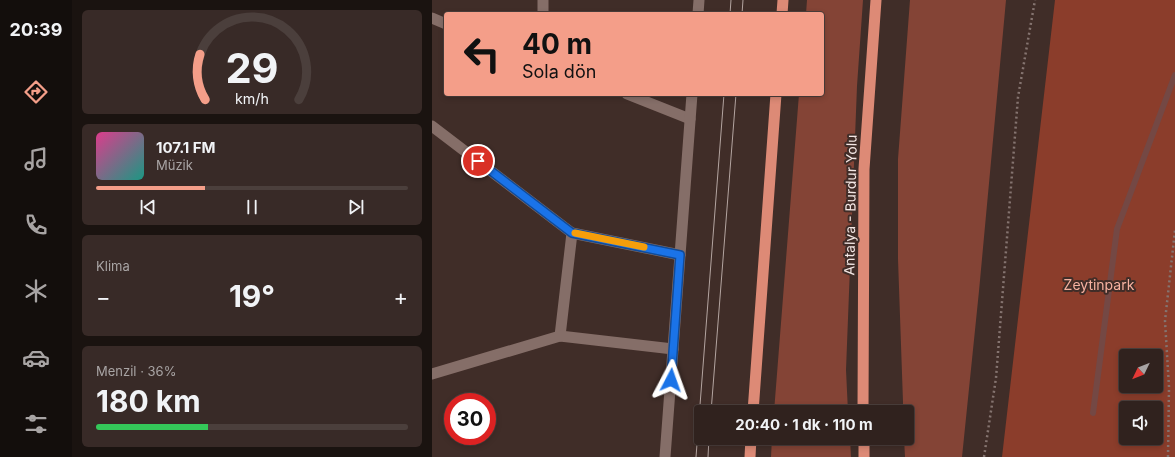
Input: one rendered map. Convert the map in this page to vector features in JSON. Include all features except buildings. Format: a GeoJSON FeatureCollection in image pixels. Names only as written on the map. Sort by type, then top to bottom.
{"type":"FeatureCollection","features":[{"type":"Feature","properties":{"kind":"highway"},"geometry":{"type":"LineString","coordinates":[[782,12],[783,0]]}},
{"type":"Feature","properties":{"kind":"highway","name":"Antalya - Burdur Yolu"},"geometry":{"type":"LineString","coordinates":[[863,405],[864,169],[876,0]]}},
{"type":"Feature","properties":{"kind":"highway"},"geometry":{"type":"LineString","coordinates":[[754,405],[776,96]]}},
{"type":"Feature","properties":{"kind":"highway"},"geometry":{"type":"LineString","coordinates":[[750,457],[751,445]]}},
{"type":"Feature","properties":{"kind":"highway"},"geometry":{"type":"LineString","coordinates":[[864,445],[864,457]]}},
{"type":"Feature","properties":{"kind":"street"},"geometry":{"type":"LineString","coordinates":[[543,0],[544,12]]}},
{"type":"Feature","properties":{"kind":"street"},"geometry":{"type":"LineString","coordinates":[[698,12],[699,0]]}},
{"type":"Feature","properties":{"kind":"street"},"geometry":{"type":"LineString","coordinates":[[432,18],[444,23]]}},
{"type":"Feature","properties":{"kind":"street"},"geometry":{"type":"LineString","coordinates":[[632,96],[690,119]]}},
{"type":"Feature","properties":{"kind":"street"},"geometry":{"type":"LineString","coordinates":[[666,457],[692,96]]}},
{"type":"Feature","properties":{"kind":"street"},"geometry":{"type":"LineString","coordinates":[[432,126],[572,233],[680,255]]}},
{"type":"Feature","properties":{"kind":"street"},"geometry":{"type":"LineString","coordinates":[[560,336],[572,233]]}},
{"type":"Feature","properties":{"kind":"street"},"geometry":{"type":"LineString","coordinates":[[432,374],[560,336],[673,349]]}},
{"type":"Feature","properties":{"kind":"path"},"geometry":{"type":"LineString","coordinates":[[984,457],[996,378],[1018,97],[1035,0]]}},
{"type":"Feature","properties":{"kind":"path"},"geometry":{"type":"LineString","coordinates":[[1168,457],[1169,387],[1165,321],[1175,230]]}},
{"type":"Feature","properties":{"kind":"shaded area"},"geometry":{"type":"Polygon","coordinates":[[[807,0],[863,0],[857,86],[846,370],[848,405],[775,405],[799,96],[824,96],[824,12],[806,12],[807,0]]]}},
{"type":"Feature","properties":{"kind":"shaded area"},"geometry":{"type":"Polygon","coordinates":[[[910,0],[1006,0],[962,457],[905,457],[904,445],[914,445],[914,405],[903,405],[898,259],[898,159],[910,0]]]}},
{"type":"Feature","properties":{"kind":"shaded area"},"geometry":{"type":"Polygon","coordinates":[[[772,445],[850,445],[851,457],[771,457],[772,445]]]}},
{"type":"Feature","properties":{"kind":"green space","name":"Zeytinpark"},"geometry":{"type":"Polygon","coordinates":[[[1055,0],[1175,0],[1175,457],[1002,457],[1055,0]]]}},
{"type":"Feature","properties":{"kind":"waterway"},"geometry":{"type":"LineString","coordinates":[[1093,413],[1117,229],[1175,75]]}},
{"type":"Feature","properties":{"kind":"tram line"},"geometry":{"type":"LineString","coordinates":[[730,12],[731,0]]}},
{"type":"Feature","properties":{"kind":"tram line"},"geometry":{"type":"LineString","coordinates":[[742,12],[743,0]]}},
{"type":"Feature","properties":{"kind":"tram line"},"geometry":{"type":"LineString","coordinates":[[696,457],[724,96]]}},
{"type":"Feature","properties":{"kind":"tram line"},"geometry":{"type":"LineString","coordinates":[[712,405],[736,96]]}},
{"type":"Feature","properties":{"kind":"tram line"},"geometry":{"type":"LineString","coordinates":[[708,457],[709,445]]}},
{"type":"Feature","properties":{"kind":"slow traffic"},"geometry":{"type":"LineString","coordinates":[[575,233],[644,247]]}},
{"type":"Feature","properties":{"kind":"route"},"geometry":{"type":"LineString","coordinates":[[478,161],[572,233],[680,255],[671,380]]}}]}
